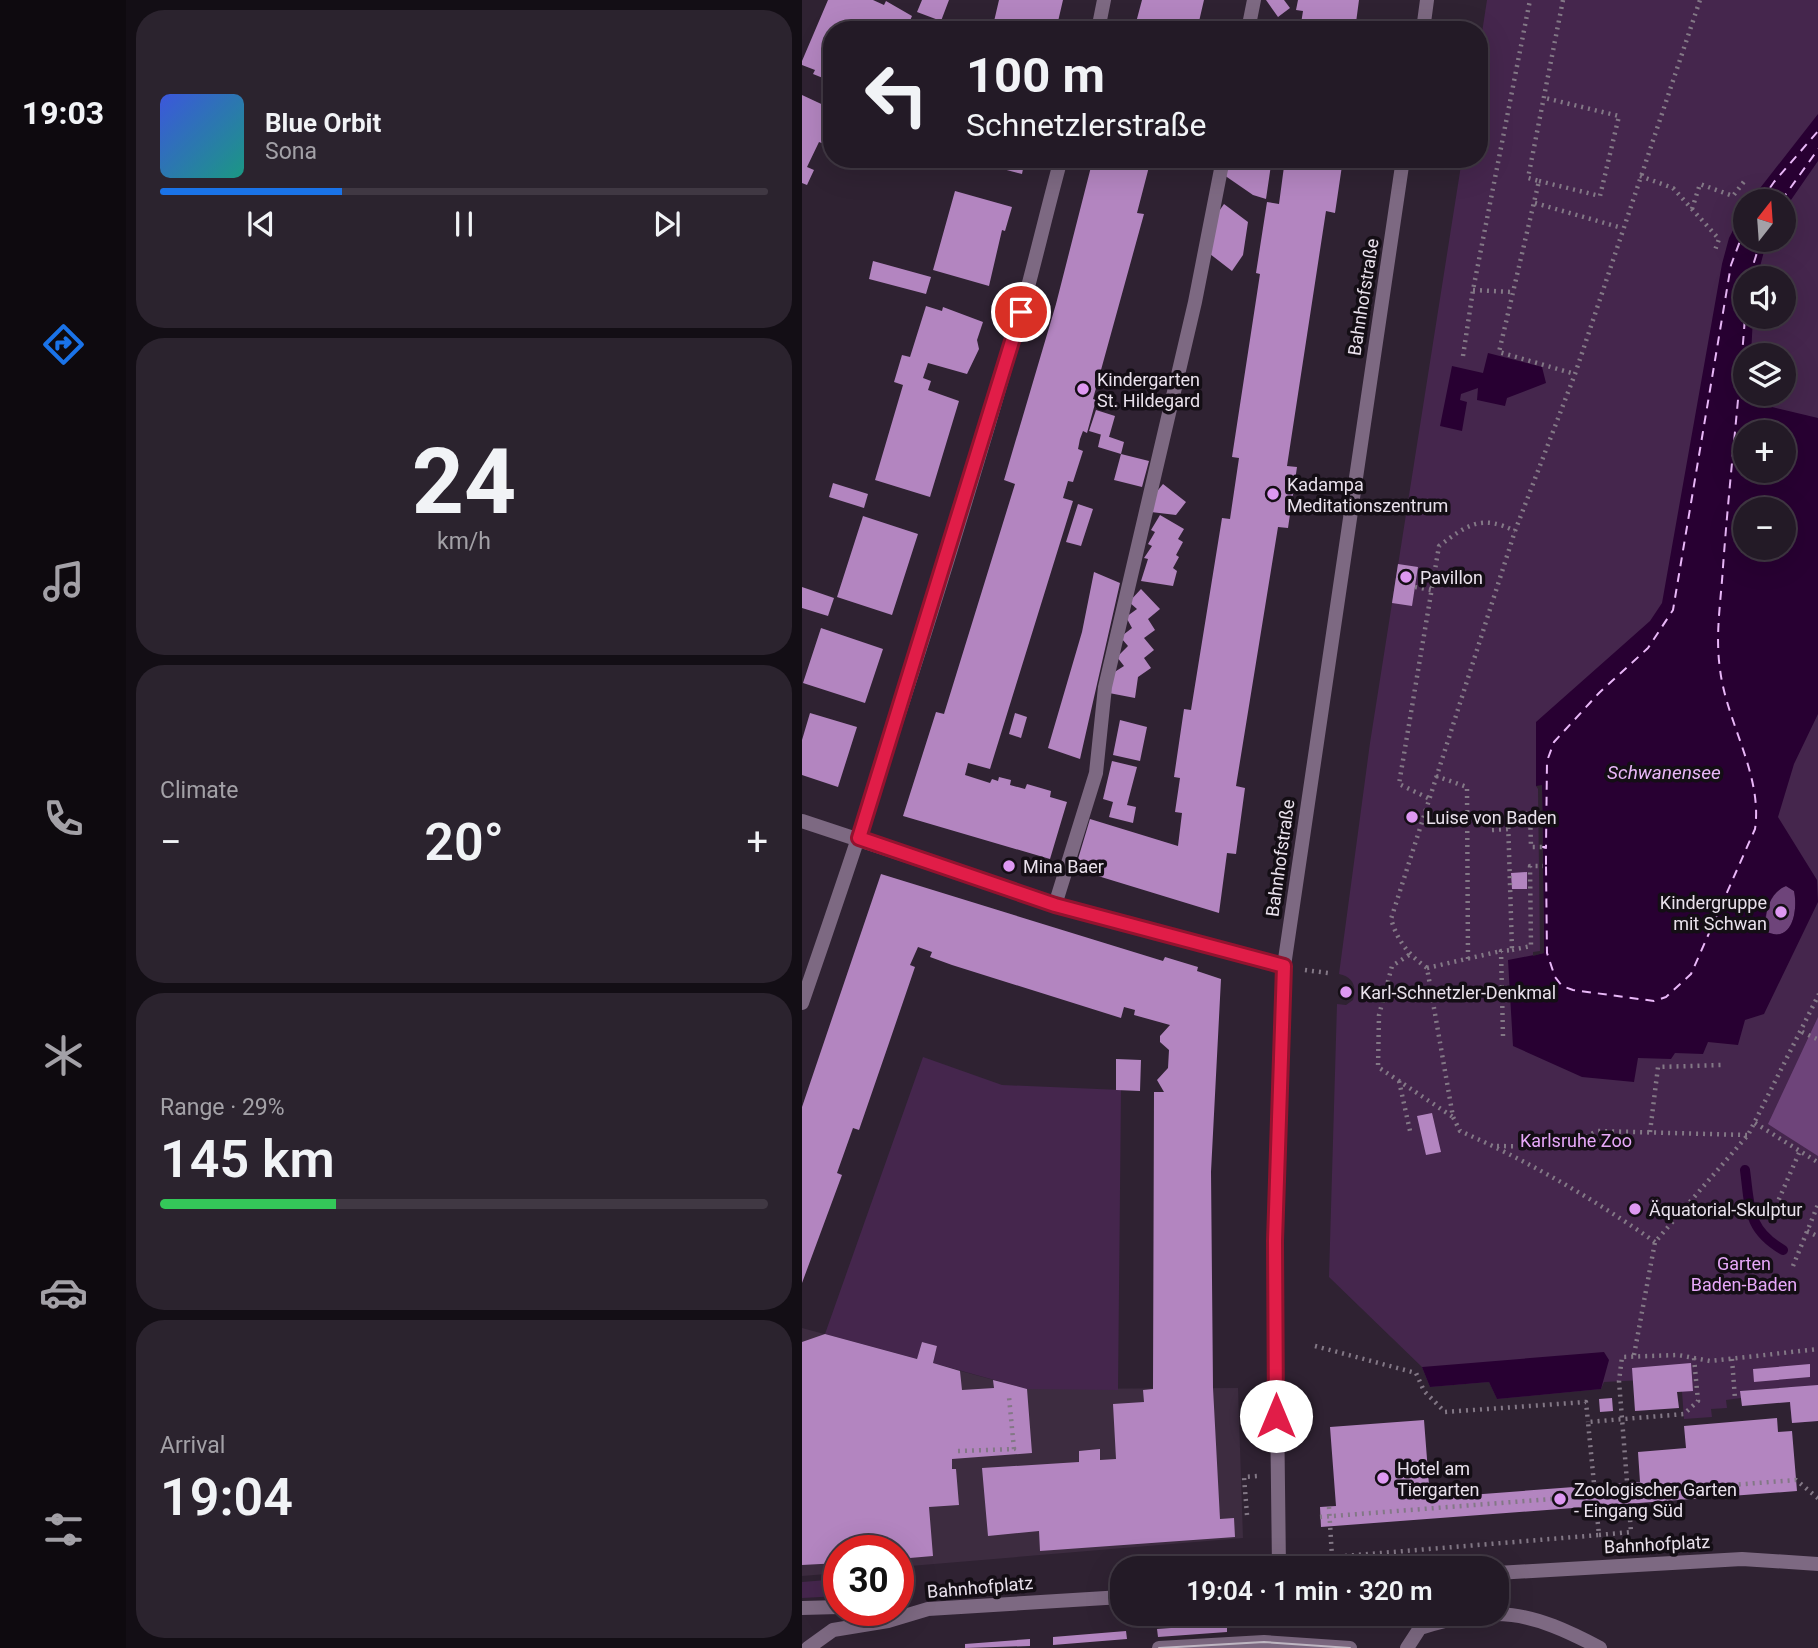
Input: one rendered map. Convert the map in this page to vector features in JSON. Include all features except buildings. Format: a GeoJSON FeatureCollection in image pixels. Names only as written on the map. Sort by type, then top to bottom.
{"type":"FeatureCollection","features":[{"type":"Feature","properties":{"kind":"street"},"geometry":{"type":"LineString","coordinates":[[1100,21],[1104,0]]}},
{"type":"Feature","properties":{"kind":"street"},"geometry":{"type":"LineString","coordinates":[[1250,21],[1254,0]]}},
{"type":"Feature","properties":{"kind":"street"},"geometry":{"type":"LineString","coordinates":[[1424,21],[1427,0]]}},
{"type":"Feature","properties":{"kind":"street"},"geometry":{"type":"LineString","coordinates":[[802,1003],[859,838],[967,494],[1021,312],[1059,168]]}},
{"type":"Feature","properties":{"kind":"street"},"geometry":{"type":"LineString","coordinates":[[1055,905],[1096,773],[1105,687],[1195,302],[1221,168]]}},
{"type":"Feature","properties":{"kind":"street","name":"Bahnhofstraße"},"geometry":{"type":"LineString","coordinates":[[1279,1556],[1275,1241],[1284,966],[1402,168]]}},
{"type":"Feature","properties":{"kind":"street"},"geometry":{"type":"LineString","coordinates":[[802,821],[1055,905],[1284,966]]}},
{"type":"Feature","properties":{"kind":"street","name":"Bahnhofplatz"},"geometry":{"type":"LineString","coordinates":[[1509,1572],[1729,1560],[1819,1564]]}},
{"type":"Feature","properties":{"kind":"street","name":"Bahnhofplatz"},"geometry":{"type":"LineString","coordinates":[[808,1648],[833,1630],[888,1621],[928,1609],[1110,1598]]}},
{"type":"Feature","properties":{"kind":"street"},"geometry":{"type":"LineString","coordinates":[[802,1608],[823,1607]]}},
{"type":"Feature","properties":{"kind":"street"},"geometry":{"type":"LineString","coordinates":[[914,1608],[928,1609]]}},
{"type":"Feature","properties":{"kind":"street"},"geometry":{"type":"LineString","coordinates":[[1407,1648],[1420,1628],[1460,1615],[1515,1613],[1554,1624],[1600,1648]]}},
{"type":"Feature","properties":{"kind":"street"},"geometry":{"type":"LineString","coordinates":[[1159,1648],[1263,1642],[1350,1648]]}},
{"type":"Feature","properties":{"kind":"path"},"geometry":{"type":"LineString","coordinates":[[1463,356],[1473,290],[1530,0]]}},
{"type":"Feature","properties":{"kind":"path"},"geometry":{"type":"LineString","coordinates":[[1545,98],[1619,116],[1600,196],[1528,178],[1563,0]]}},
{"type":"Feature","properties":{"kind":"path"},"geometry":{"type":"LineString","coordinates":[[1655,1242],[1608,1209],[1494,1146],[1459,1131],[1453,1117],[1427,968],[1409,955],[1397,939],[1391,919],[1515,531],[1575,374],[1700,0]]}},
{"type":"Feature","properties":{"kind":"path"},"geometry":{"type":"LineString","coordinates":[[1640,176],[1674,188],[1718,239],[1714,253]]}},
{"type":"Feature","properties":{"kind":"path"},"geometry":{"type":"LineString","coordinates":[[1692,209],[1700,184],[1733,196],[1746,179]]}},
{"type":"Feature","properties":{"kind":"path"},"geometry":{"type":"LineString","coordinates":[[1539,181],[1498,352],[1575,374]]}},
{"type":"Feature","properties":{"kind":"path"},"geometry":{"type":"LineString","coordinates":[[1535,203],[1622,228]]}},
{"type":"Feature","properties":{"kind":"path"},"geometry":{"type":"LineString","coordinates":[[1473,290],[1512,292]]}},
{"type":"Feature","properties":{"kind":"path"},"geometry":{"type":"LineString","coordinates":[[1428,798],[1399,784],[1439,546],[1466,526],[1496,521],[1515,531]]}},
{"type":"Feature","properties":{"kind":"path"},"geometry":{"type":"LineString","coordinates":[[1415,587],[1431,590]]}},
{"type":"Feature","properties":{"kind":"path"},"geometry":{"type":"LineString","coordinates":[[1436,776],[1467,787],[1468,959]]}},
{"type":"Feature","properties":{"kind":"path"},"geometry":{"type":"LineString","coordinates":[[1512,950],[1508,819],[1530,812],[1532,847],[1543,847]]}},
{"type":"Feature","properties":{"kind":"path"},"geometry":{"type":"LineString","coordinates":[[1492,830],[1509,830]]}},
{"type":"Feature","properties":{"kind":"path"},"geometry":{"type":"LineString","coordinates":[[1427,968],[1531,946],[1530,866],[1543,866]]}},
{"type":"Feature","properties":{"kind":"path"},"geometry":{"type":"LineString","coordinates":[[1501,951],[1503,1036]]}},
{"type":"Feature","properties":{"kind":"path"},"geometry":{"type":"LineString","coordinates":[[1409,955],[1392,966],[1379,1015],[1378,1067],[1453,1117]]}},
{"type":"Feature","properties":{"kind":"path"},"geometry":{"type":"LineString","coordinates":[[1634,1355],[1655,1242],[1756,1123],[1819,994]]}},
{"type":"Feature","properties":{"kind":"path"},"geometry":{"type":"LineString","coordinates":[[1802,1032],[1819,1041]]}},
{"type":"Feature","properties":{"kind":"path"},"geometry":{"type":"LineString","coordinates":[[1650,1132],[1658,1067],[1721,1065]]}},
{"type":"Feature","properties":{"kind":"path"},"geometry":{"type":"LineString","coordinates":[[1399,1080],[1410,1131]]}},
{"type":"Feature","properties":{"kind":"path"},"geometry":{"type":"LineString","coordinates":[[1756,1123],[1799,1153],[1819,1163]]}},
{"type":"Feature","properties":{"kind":"path"},"geometry":{"type":"LineString","coordinates":[[1494,1146],[1566,1147],[1597,1131],[1748,1135]]}},
{"type":"Feature","properties":{"kind":"path"},"geometry":{"type":"LineString","coordinates":[[1776,1206],[1799,1153]]}},
{"type":"Feature","properties":{"kind":"path"},"geometry":{"type":"LineString","coordinates":[[1793,1266],[1819,1202]]}},
{"type":"Feature","properties":{"kind":"path"},"geometry":{"type":"LineString","coordinates":[[1807,1231],[1819,1237]]}},
{"type":"Feature","properties":{"kind":"path"},"geometry":{"type":"LineString","coordinates":[[1315,1346],[1416,1373],[1424,1391],[1445,1412],[1586,1402],[1599,1535]]}},
{"type":"Feature","properties":{"kind":"path"},"geometry":{"type":"LineString","coordinates":[[1344,1556],[1632,1532],[1619,1381],[1622,1357],[1678,1354],[1710,1361],[1819,1349]]}},
{"type":"Feature","properties":{"kind":"path"},"geometry":{"type":"LineString","coordinates":[[1588,1422],[1683,1414],[1697,1401],[1694,1358]]}},
{"type":"Feature","properties":{"kind":"path"},"geometry":{"type":"LineString","coordinates":[[1732,1359],[1735,1399]]}},
{"type":"Feature","properties":{"kind":"path"},"geometry":{"type":"LineString","coordinates":[[958,1451],[1014,1449],[1009,1397]]}},
{"type":"Feature","properties":{"kind":"path"},"geometry":{"type":"LineString","coordinates":[[1246,1515],[1244,1477],[1262,1476]]}},
{"type":"Feature","properties":{"kind":"path"},"geometry":{"type":"LineString","coordinates":[[1320,1517],[1796,1480],[1819,1499]]}},
{"type":"Feature","properties":{"kind":"path"},"geometry":{"type":"LineString","coordinates":[[1329,1507],[1332,1556]]}},
{"type":"Feature","properties":{"kind":"shaded area"},"geometry":{"type":"Polygon","coordinates":[[[1786,886],[1794,891],[1792,923],[1783,933],[1767,932],[1769,905],[1776,893],[1786,886]]]}},
{"type":"Feature","properties":{"kind":"shaded area"},"geometry":{"type":"Polygon","coordinates":[[[1818,1017],[1818,1156],[1768,1124],[1818,1017]]]}},
{"type":"Feature","properties":{"kind":"shaded area"},"geometry":{"type":"Polygon","coordinates":[[[802,1328],[1027,1389],[1238,1388],[1243,1538],[914,1566],[914,1535],[823,1535],[823,1574],[802,1576],[802,1328]]]}},
{"type":"Feature","properties":{"kind":"green space","name":"Karlsruhe Zoo"},"geometry":{"type":"Polygon","coordinates":[[[1487,0],[1818,0],[1818,1421],[1792,1423],[1788,1387],[1741,1391],[1741,1398],[1726,1400],[1727,1408],[1711,1409],[1712,1417],[1684,1419],[1681,1378],[1604,1382],[1601,1389],[1497,1399],[1489,1382],[1430,1387],[1422,1367],[1329,1277],[1337,1004],[1346,1005],[1353,1000],[1354,990],[1351,980],[1339,974],[1370,743],[1461,168],[1488,168],[1488,21],[1484,21],[1487,0]]]}},
{"type":"Feature","properties":{"kind":"green space"},"geometry":{"type":"Polygon","coordinates":[[[923,1057],[1002,1085],[1121,1090],[1118,1390],[1027,1389],[933,1363],[937,1346],[922,1342],[917,1359],[825,1334],[923,1057]]]}},
{"type":"Feature","properties":{"kind":"green space"},"geometry":{"type":"Polygon","coordinates":[[[823,1580],[823,1597],[802,1598],[802,1582],[823,1580]]]}},
{"type":"Feature","properties":{"kind":"water"},"geometry":{"type":"Polygon","coordinates":[[[1818,114],[1818,161],[1796,193],[1796,189],[1759,189],[1818,114]]]}},
{"type":"Feature","properties":{"kind":"water","name":"Schwanensee"},"geometry":{"type":"Polygon","coordinates":[[[1733,230],[1733,252],[1764,252],[1760,266],[1733,266],[1733,329],[1752,329],[1752,343],[1733,343],[1733,406],[1768,406],[1818,418],[1818,714],[1794,764],[1778,817],[1817,880],[1818,902],[1764,1014],[1745,1020],[1738,1045],[1708,1042],[1703,1054],[1675,1053],[1671,1059],[1638,1058],[1634,1082],[1582,1077],[1513,1046],[1508,960],[1544,953],[1542,786],[1536,786],[1536,722],[1650,621],[1662,603],[1722,264],[1733,230]],[[1786,886],[1776,893],[1769,905],[1767,932],[1783,933],[1792,923],[1794,891],[1786,886]]]}},
{"type":"Feature","properties":{"kind":"water"},"geometry":{"type":"Polygon","coordinates":[[[1488,353],[1542,367],[1546,383],[1507,398],[1505,406],[1477,400],[1478,388],[1461,394],[1460,400],[1467,402],[1462,431],[1440,426],[1452,366],[1483,373],[1488,353]]]}},
{"type":"Feature","properties":{"kind":"water"},"geometry":{"type":"Polygon","coordinates":[[[1604,1352],[1609,1360],[1601,1389],[1497,1399],[1489,1382],[1430,1387],[1422,1367],[1604,1352]]]}},
{"type":"Feature","properties":{"kind":"pier"},"geometry":{"type":"Polygon","coordinates":[[[1542,785],[1544,953],[1533,956],[1533,952],[1540,951],[1536,786],[1542,785]]]}},
{"type":"Feature","properties":{"kind":"waterway"},"geometry":{"type":"LineString","coordinates":[[1745,1170],[1750,1206],[1756,1225],[1771,1242],[1783,1250]]}},
{"type":"Feature","properties":{"kind":"ferry route"},"geometry":{"type":"LineString","coordinates":[[1769,189],[1819,130]]}},
{"type":"Feature","properties":{"kind":"ferry route"},"geometry":{"type":"LineString","coordinates":[[1790,189],[1819,148]]}},
{"type":"Feature","properties":{"kind":"ferry route"},"geometry":{"type":"LineString","coordinates":[[1736,252],[1731,265],[1673,610],[1648,648],[1599,693],[1554,742],[1547,761],[1546,847],[1543,847],[1546,848],[1546,865],[1543,866],[1546,866],[1547,953],[1555,977],[1562,986],[1573,990],[1654,1001],[1666,997],[1691,974],[1755,829],[1754,789],[1724,689],[1718,643],[1744,329]]}},
{"type":"Feature","properties":{"kind":"ferry route"},"geometry":{"type":"LineString","coordinates":[[1753,266],[1757,252]]}},
{"type":"Feature","properties":{"kind":"tram line"},"geometry":{"type":"LineString","coordinates":[[1159,1648],[1264,1642],[1350,1648]]}},
{"type":"Feature","properties":{"kind":"place","name":"Kindergarten St. Hildegard"},"geometry":{"type":"Point","coordinates":[1083,389]}},
{"type":"Feature","properties":{"kind":"place","name":"Kadampa Meditationszentrum"},"geometry":{"type":"Point","coordinates":[1273,494]}},
{"type":"Feature","properties":{"kind":"place","name":"Pavillon"},"geometry":{"type":"Point","coordinates":[1406,577]}},
{"type":"Feature","properties":{"kind":"place","name":"Luise von Baden"},"geometry":{"type":"Point","coordinates":[1412,817]}},
{"type":"Feature","properties":{"kind":"place","name":"Mina Baer"},"geometry":{"type":"Point","coordinates":[1009,866]}},
{"type":"Feature","properties":{"kind":"place","name":"Kindergruppe mit Schwan"},"geometry":{"type":"Point","coordinates":[1781,912]}},
{"type":"Feature","properties":{"kind":"place","name":"Karl-Schnetzler-Denkmal"},"geometry":{"type":"Point","coordinates":[1346,992]}},
{"type":"Feature","properties":{"kind":"place","name":"Äquatorial-Skulptur"},"geometry":{"type":"Point","coordinates":[1635,1209]}},
{"type":"Feature","properties":{"kind":"place","name":"Hotel am Tiergarten"},"geometry":{"type":"Point","coordinates":[1383,1478]}},
{"type":"Feature","properties":{"kind":"place","name":"Zoologischer Garten - Eingang Süd"},"geometry":{"type":"Point","coordinates":[1560,1499]}},
{"type":"Feature","properties":{"kind":"route"},"geometry":{"type":"LineString","coordinates":[[1021,312],[955,534],[859,838],[1055,905],[1284,966],[1275,1241],[1276,1416]]}},
{"type":"Feature","properties":{"kind":"park label","name":"Garten Baden-Baden"},"geometry":{"type":"Point","coordinates":[1744,1273]}}]}
